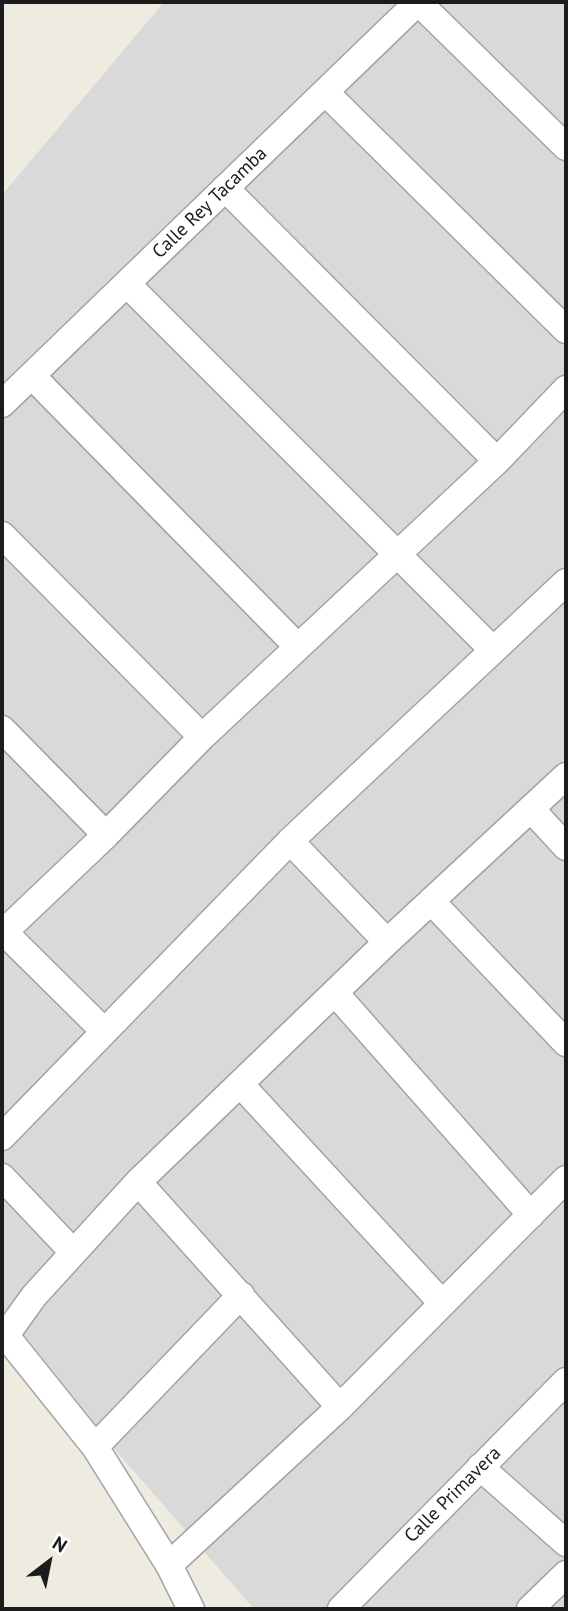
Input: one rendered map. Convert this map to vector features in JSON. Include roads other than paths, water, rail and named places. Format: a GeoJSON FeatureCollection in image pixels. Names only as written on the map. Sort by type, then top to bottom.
{"type":"FeatureCollection","features":[{"type":"Feature","properties":{"kind":"street","name":"Calle Rey Tacamba"},"geometry":{"type":"LineString","coordinates":[[2,404],[418,2]]}},
{"type":"Feature","properties":{"kind":"street"},"geometry":{"type":"LineString","coordinates":[[418,2],[566,147]]}},
{"type":"Feature","properties":{"kind":"street"},"geometry":{"type":"LineString","coordinates":[[325,92],[566,330]]}},
{"type":"Feature","properties":{"kind":"street"},"geometry":{"type":"LineString","coordinates":[[225,188],[497,461]]}},
{"type":"Feature","properties":{"kind":"street"},"geometry":{"type":"LineString","coordinates":[[127,284],[493,650]]}},
{"type":"Feature","properties":{"kind":"street"},"geometry":{"type":"LineString","coordinates":[[32,376],[297,646]]}},
{"type":"Feature","properties":{"kind":"street"},"geometry":{"type":"LineString","coordinates":[[103,1030],[3,931],[106,835],[202,737],[297,646],[497,461],[566,389]]}},
{"type":"Feature","properties":{"kind":"street"},"geometry":{"type":"LineString","coordinates":[[2,535],[202,737]]}},
{"type":"Feature","properties":{"kind":"street"},"geometry":{"type":"LineString","coordinates":[[2,1137],[103,1030],[290,841],[566,582]]}},
{"type":"Feature","properties":{"kind":"street"},"geometry":{"type":"LineString","coordinates":[[2,729],[106,835]]}},
{"type":"Feature","properties":{"kind":"street"},"geometry":{"type":"LineString","coordinates":[[191,1609],[169,1565],[95,1447],[4,1333],[73,1252],[138,1182],[242,1086],[387,942],[566,776]]}},
{"type":"Feature","properties":{"kind":"street"},"geometry":{"type":"LineString","coordinates":[[531,809],[566,847]]}},
{"type":"Feature","properties":{"kind":"street"},"geometry":{"type":"LineString","coordinates":[[290,841],[387,942]]}},
{"type":"Feature","properties":{"kind":"street"},"geometry":{"type":"LineString","coordinates":[[431,901],[566,1043]]}},
{"type":"Feature","properties":{"kind":"street"},"geometry":{"type":"LineString","coordinates":[[336,994],[531,1215]]}},
{"type":"Feature","properties":{"kind":"street"},"geometry":{"type":"LineString","coordinates":[[242,1086],[441,1302]]}},
{"type":"Feature","properties":{"kind":"street"},"geometry":{"type":"LineString","coordinates":[[2,1177],[73,1252]]}},
{"type":"Feature","properties":{"kind":"street"},"geometry":{"type":"LineString","coordinates":[[169,1565],[340,1407],[441,1302],[566,1179]]}},
{"type":"Feature","properties":{"kind":"street"},"geometry":{"type":"LineString","coordinates":[[138,1182],[340,1407]]}},
{"type":"Feature","properties":{"kind":"street"},"geometry":{"type":"LineString","coordinates":[[95,1447],[241,1296]]}},
{"type":"Feature","properties":{"kind":"street","name":"Calle Primavera"},"geometry":{"type":"LineString","coordinates":[[341,1609],[566,1381]]}},
{"type":"Feature","properties":{"kind":"street"},"geometry":{"type":"LineString","coordinates":[[480,1467],[566,1543]]}},
{"type":"Feature","properties":{"kind":"street"},"geometry":{"type":"LineString","coordinates":[[530,1609],[566,1574]]}}]}
